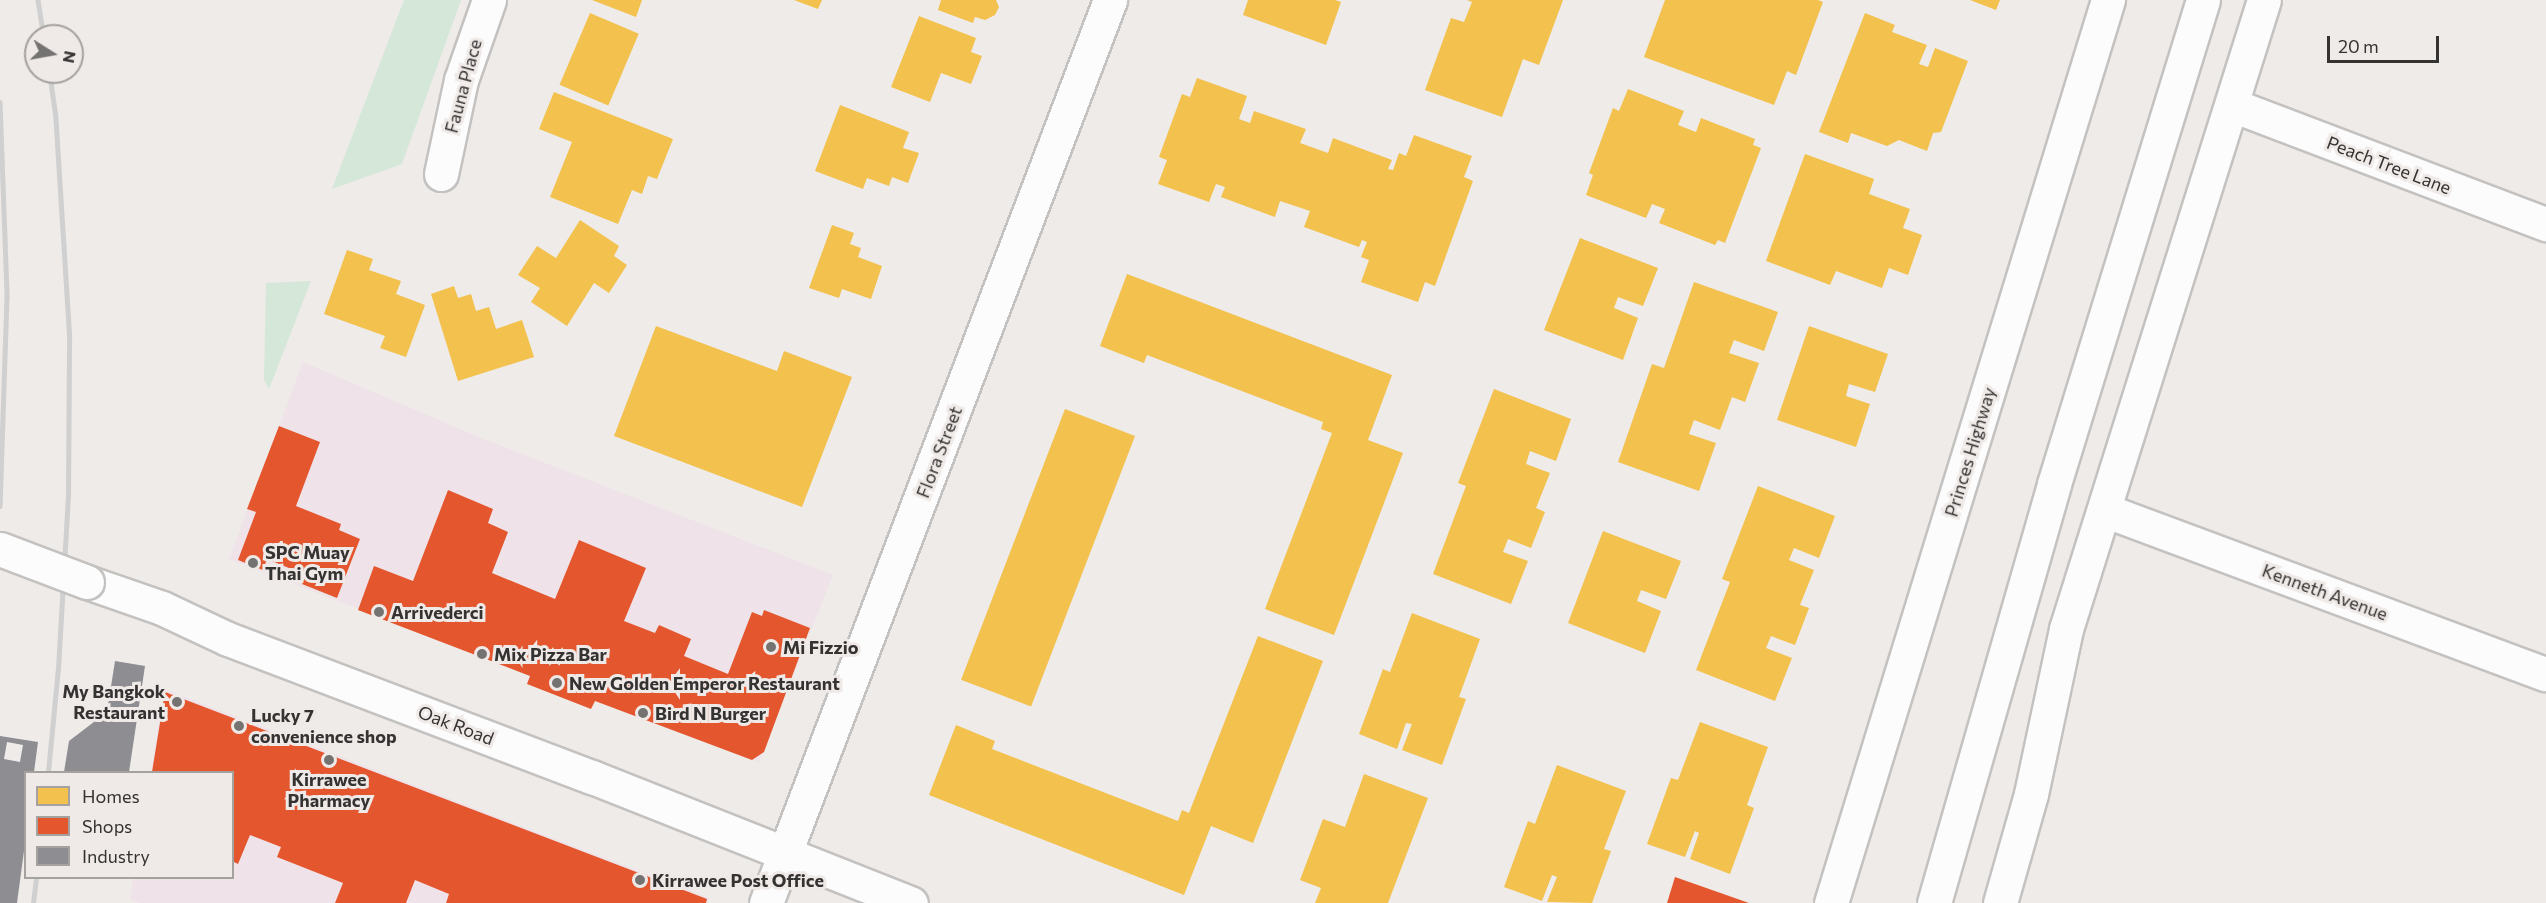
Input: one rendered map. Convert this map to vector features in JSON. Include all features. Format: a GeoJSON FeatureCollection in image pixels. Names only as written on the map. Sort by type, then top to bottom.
{"type":"FeatureCollection","features":[{"type":"Feature","properties":{"kind":"main road","name":"Fauna Place"},"geometry":{"type":"LineString","coordinates":[[441,174],[460,80],[489,0]]}},
{"type":"Feature","properties":{"kind":"main road","name":"Flora Street"},"geometry":{"type":"LineString","coordinates":[[766,903],[1110,0]]}},
{"type":"Feature","properties":{"kind":"main road","name":"Princes Highway"},"geometry":{"type":"LineString","coordinates":[[1831,903],[2108,0]]}},
{"type":"Feature","properties":{"kind":"main road"},"geometry":{"type":"LineString","coordinates":[[1934,903],[2054,483],[2204,0]]}},
{"type":"Feature","properties":{"kind":"main road"},"geometry":{"type":"LineString","coordinates":[[2000,903],[2031,794],[2066,629],[2264,0]]}},
{"type":"Feature","properties":{"kind":"main road","name":"Peach Tree Lane"},"geometry":{"type":"LineString","coordinates":[[2232,105],[2546,224]]}},
{"type":"Feature","properties":{"kind":"main road","name":"Kenneth Avenue"},"geometry":{"type":"LineString","coordinates":[[2104,510],[2546,674]]}},
{"type":"Feature","properties":{"kind":"main road","name":"Oak Road"},"geometry":{"type":"LineString","coordinates":[[0,549],[162,608],[228,639],[911,903]]}},
{"type":"Feature","properties":{"kind":"shaded area"},"geometry":{"type":"Polygon","coordinates":[[[303,362],[481,438],[833,575],[759,762],[229,559],[303,362]]]}},
{"type":"Feature","properties":{"kind":"shaded area"},"geometry":{"type":"Polygon","coordinates":[[[164,689],[709,898],[707,903],[140,903],[130,899],[133,879],[234,879],[234,771],[151,771],[164,689]]]}},
{"type":"Feature","properties":{"kind":"green space"},"geometry":{"type":"Polygon","coordinates":[[[404,0],[461,0],[402,164],[332,189],[404,0]]]}},
{"type":"Feature","properties":{"kind":"green space"},"geometry":{"type":"Polygon","coordinates":[[[311,281],[269,389],[264,380],[266,283],[311,281]]]}},
{"type":"Feature","properties":{"kind":"building: Homes"},"geometry":{"type":"Polygon","coordinates":[[[592,0],[642,0],[636,17],[592,0]]]}},
{"type":"Feature","properties":{"kind":"building: Homes"},"geometry":{"type":"Polygon","coordinates":[[[794,0],[822,0],[818,9],[794,0]]]}},
{"type":"Feature","properties":{"kind":"building: Homes"},"geometry":{"type":"Polygon","coordinates":[[[941,0],[996,0],[999,7],[995,15],[985,20],[975,17],[973,23],[938,10],[941,0]]]}},
{"type":"Feature","properties":{"kind":"building: Homes"},"geometry":{"type":"Polygon","coordinates":[[[1248,0],[1335,0],[1341,2],[1326,45],[1243,15],[1248,0]]]}},
{"type":"Feature","properties":{"kind":"building: Homes"},"geometry":{"type":"Polygon","coordinates":[[[1467,0],[1563,0],[1539,65],[1523,59],[1502,117],[1425,90],[1451,18],[1464,22],[1472,2],[1467,0]]]}},
{"type":"Feature","properties":{"kind":"building: Homes"},"geometry":{"type":"Polygon","coordinates":[[[1665,0],[1818,0],[1823,2],[1796,75],[1787,71],[1774,105],[1644,57],[1665,0]]]}},
{"type":"Feature","properties":{"kind":"building: Homes"},"geometry":{"type":"Polygon","coordinates":[[[1970,0],[2000,0],[1996,10],[1970,0]]]}},
{"type":"Feature","properties":{"kind":"building: Homes"},"geometry":{"type":"Polygon","coordinates":[[[590,13],[639,34],[608,106],[560,85],[590,13]]]}},
{"type":"Feature","properties":{"kind":"building: Homes"},"geometry":{"type":"Polygon","coordinates":[[[1865,13],[1895,25],[1892,32],[1927,45],[1919,64],[1928,67],[1935,48],[1968,61],[1941,132],[1933,133],[1927,151],[1899,140],[1887,146],[1851,133],[1848,143],[1819,132],[1865,13]]]}},
{"type":"Feature","properties":{"kind":"building: Homes"},"geometry":{"type":"Polygon","coordinates":[[[919,16],[976,38],[971,52],[982,56],[971,84],[941,73],[930,102],[891,87],[919,16]]]}},
{"type":"Feature","properties":{"kind":"building: Homes"},"geometry":{"type":"Polygon","coordinates":[[[1197,78],[1247,96],[1239,119],[1250,123],[1254,111],[1306,129],[1300,143],[1328,153],[1333,138],[1392,160],[1388,169],[1393,170],[1399,153],[1406,156],[1414,135],[1472,156],[1464,177],[1473,181],[1435,286],[1425,282],[1418,302],[1361,282],[1369,260],[1361,257],[1367,242],[1362,240],[1359,247],[1304,227],[1310,211],[1280,201],[1275,217],[1221,197],[1225,187],[1216,184],[1209,202],[1158,184],[1167,160],[1159,157],[1182,94],[1190,97],[1197,78]]]}},
{"type":"Feature","properties":{"kind":"building: Homes"},"geometry":{"type":"Polygon","coordinates":[[[1628,89],[1684,111],[1678,125],[1696,132],[1701,118],[1755,139],[1753,145],[1761,148],[1725,243],[1718,240],[1715,245],[1659,223],[1665,209],[1652,204],[1646,218],[1586,195],[1593,175],[1589,173],[1613,108],[1619,111],[1628,89]]]}},
{"type":"Feature","properties":{"kind":"building: Homes"},"geometry":{"type":"Polygon","coordinates":[[[554,92],[673,139],[657,179],[648,176],[642,194],[632,190],[618,224],[550,197],[572,142],[539,129],[554,92]]]}},
{"type":"Feature","properties":{"kind":"building: Homes"},"geometry":{"type":"Polygon","coordinates":[[[840,105],[909,132],[903,148],[919,153],[908,183],[892,177],[889,186],[867,178],[863,189],[815,171],[840,105]]]}},
{"type":"Feature","properties":{"kind":"building: Homes"},"geometry":{"type":"Polygon","coordinates":[[[1805,154],[1874,179],[1869,194],[1910,209],[1903,228],[1922,235],[1908,275],[1889,268],[1882,288],[1836,271],[1830,285],[1766,261],[1805,154]]]}},
{"type":"Feature","properties":{"kind":"building: Homes"},"geometry":{"type":"Polygon","coordinates":[[[580,220],[619,246],[614,256],[627,265],[609,293],[594,283],[567,326],[531,302],[540,288],[518,275],[537,246],[556,258],[580,220]]]}},
{"type":"Feature","properties":{"kind":"building: Homes"},"geometry":{"type":"Polygon","coordinates":[[[832,225],[854,233],[850,244],[861,248],[858,257],[882,266],[871,299],[842,289],[839,298],[809,288],[832,225]]]}},
{"type":"Feature","properties":{"kind":"building: Homes"},"geometry":{"type":"Polygon","coordinates":[[[1580,238],[1658,268],[1643,306],[1618,297],[1614,308],[1638,318],[1623,360],[1544,330],[1580,238]]]}},
{"type":"Feature","properties":{"kind":"building: Homes"},"geometry":{"type":"Polygon","coordinates":[[[347,250],[373,259],[369,270],[401,281],[396,294],[425,305],[406,357],[380,348],[385,336],[324,314],[347,250]]]}},
{"type":"Feature","properties":{"kind":"building: Homes"},"geometry":{"type":"Polygon","coordinates":[[[1127,274],[1392,375],[1368,440],[1403,453],[1334,635],[1265,609],[1332,433],[1321,429],[1323,422],[1147,355],[1144,363],[1100,346],[1127,274]]]}},
{"type":"Feature","properties":{"kind":"building: Homes"},"geometry":{"type":"Polygon","coordinates":[[[1694,282],[1778,312],[1764,351],[1734,340],[1729,353],[1759,363],[1745,402],[1732,397],[1720,430],[1694,420],[1689,434],[1716,443],[1699,491],[1618,462],[1652,364],[1664,368],[1694,282]]]}},
{"type":"Feature","properties":{"kind":"building: Homes"},"geometry":{"type":"Polygon","coordinates":[[[454,286],[458,298],[471,294],[476,311],[489,307],[496,329],[522,320],[534,357],[458,381],[431,294],[454,286]]]}},
{"type":"Feature","properties":{"kind":"building: Homes"},"geometry":{"type":"Polygon","coordinates":[[[656,326],[777,371],[784,351],[852,377],[802,507],[614,436],[656,326]]]}},
{"type":"Feature","properties":{"kind":"building: Homes"},"geometry":{"type":"Polygon","coordinates":[[[1809,326],[1888,354],[1875,392],[1849,384],[1846,396],[1870,404],[1856,447],[1777,420],[1809,326]]]}},
{"type":"Feature","properties":{"kind":"building: Homes"},"geometry":{"type":"Polygon","coordinates":[[[1494,389],[1571,419],[1556,461],[1530,451],[1526,464],[1550,473],[1536,508],[1545,512],[1531,548],[1508,539],[1503,552],[1528,561],[1511,604],[1433,574],[1466,486],[1458,483],[1494,389]]]}},
{"type":"Feature","properties":{"kind":"building: Homes"},"geometry":{"type":"Polygon","coordinates":[[[1065,409],[1135,436],[1031,707],[961,680],[1065,409]]]}},
{"type":"Feature","properties":{"kind":"building: Homes"},"geometry":{"type":"Polygon","coordinates":[[[1758,486],[1835,516],[1819,558],[1794,548],[1789,560],[1814,570],[1800,605],[1809,608],[1795,645],[1771,636],[1766,648],[1792,658],[1775,701],[1696,670],[1730,582],[1722,579],[1758,486]]]}},
{"type":"Feature","properties":{"kind":"building: Homes"},"geometry":{"type":"Polygon","coordinates":[[[1603,531],[1681,561],[1666,599],[1641,590],[1637,601],[1661,611],[1645,653],[1568,623],[1603,531]]]}},
{"type":"Feature","properties":{"kind":"building: Homes"},"geometry":{"type":"Polygon","coordinates":[[[1412,613],[1480,639],[1459,697],[1466,699],[1442,765],[1402,750],[1412,724],[1406,723],[1397,749],[1359,734],[1383,669],[1390,672],[1412,613]]]}},
{"type":"Feature","properties":{"kind":"building: Homes"},"geometry":{"type":"Polygon","coordinates":[[[1258,636],[1323,661],[1253,843],[1211,826],[1184,895],[929,795],[956,725],[995,741],[992,749],[1178,821],[1182,810],[1189,813],[1258,636]]]}},
{"type":"Feature","properties":{"kind":"building: Homes"},"geometry":{"type":"Polygon","coordinates":[[[1700,722],[1768,747],[1747,805],[1754,808],[1730,874],[1690,859],[1699,833],[1695,831],[1685,857],[1647,844],[1671,778],[1678,780],[1700,722]]]}},
{"type":"Feature","properties":{"kind":"building: Homes"},"geometry":{"type":"Polygon","coordinates":[[[1557,765],[1626,791],[1604,849],[1611,851],[1592,903],[1547,902],[1557,877],[1552,875],[1542,901],[1504,887],[1528,821],[1535,824],[1557,765]]]}},
{"type":"Feature","properties":{"kind":"building: Homes"},"geometry":{"type":"Polygon","coordinates":[[[1364,774],[1428,798],[1388,903],[1315,903],[1321,888],[1300,880],[1323,819],[1345,827],[1364,774]]]}},
{"type":"Feature","properties":{"kind":"building: Shops"},"geometry":{"type":"Polygon","coordinates":[[[279,426],[320,442],[296,506],[341,524],[339,530],[360,539],[337,598],[302,584],[306,575],[267,559],[263,570],[238,560],[256,512],[247,509],[279,426]]]}},
{"type":"Feature","properties":{"kind":"building: Shops"},"geometry":{"type":"Polygon","coordinates":[[[448,490],[493,509],[488,523],[508,532],[492,573],[555,599],[579,540],[646,568],[624,621],[655,633],[659,625],[691,639],[684,656],[728,674],[752,612],[762,616],[764,610],[810,628],[764,752],[752,760],[595,701],[591,709],[527,684],[530,676],[358,610],[374,566],[413,581],[448,490]]]}},
{"type":"Feature","properties":{"kind":"building: Shops"},"geometry":{"type":"Polygon","coordinates":[[[165,692],[707,899],[706,903],[446,903],[449,894],[415,880],[406,903],[335,903],[343,883],[277,857],[281,847],[250,835],[238,864],[234,862],[234,771],[152,771],[165,692]]]}},
{"type":"Feature","properties":{"kind":"building: Shops"},"geometry":{"type":"Polygon","coordinates":[[[1675,877],[1749,903],[1667,903],[1675,877]]]}},
{"type":"Feature","properties":{"kind":"building: Industry"},"geometry":{"type":"Polygon","coordinates":[[[115,661],[145,666],[129,771],[64,771],[69,741],[107,712],[115,661]]]}},
{"type":"Feature","properties":{"kind":"building: Industry"},"geometry":{"type":"Polygon","coordinates":[[[0,736],[38,742],[34,771],[24,771],[24,851],[17,903],[0,903],[0,736]],[[7,742],[4,759],[20,762],[23,745],[7,742]]]}},
{"type":"Feature","properties":{"kind":"railway"},"geometry":{"type":"LineString","coordinates":[[38,0],[42,24]]}},
{"type":"Feature","properties":{"kind":"railway"},"geometry":{"type":"LineString","coordinates":[[48,771],[58,669],[68,496],[69,334],[55,114],[51,84]]}},
{"type":"Feature","properties":{"kind":"railway"},"geometry":{"type":"LineString","coordinates":[[0,102],[7,297],[0,506]]}},
{"type":"Feature","properties":{"kind":"railway"},"geometry":{"type":"LineString","coordinates":[[33,903],[36,879]]}},
{"type":"Feature","properties":{"kind":"place","name":"SPC Muay Thai Gym"},"geometry":{"type":"Point","coordinates":[253,563]}},
{"type":"Feature","properties":{"kind":"place","name":"Arrivederci"},"geometry":{"type":"Point","coordinates":[379,612]}},
{"type":"Feature","properties":{"kind":"place","name":"Mi Fizzio"},"geometry":{"type":"Point","coordinates":[771,647]}},
{"type":"Feature","properties":{"kind":"place","name":"Mix Pizza Bar"},"geometry":{"type":"Point","coordinates":[482,654]}},
{"type":"Feature","properties":{"kind":"place","name":"New Golden Emperor Restaurant"},"geometry":{"type":"Point","coordinates":[557,683]}},
{"type":"Feature","properties":{"kind":"place","name":"My Bangkok Restaurant"},"geometry":{"type":"Point","coordinates":[177,702]}},
{"type":"Feature","properties":{"kind":"place","name":"Bird N Burger"},"geometry":{"type":"Point","coordinates":[643,713]}},
{"type":"Feature","properties":{"kind":"place","name":"Lucky 7 convenience shop"},"geometry":{"type":"Point","coordinates":[239,726]}},
{"type":"Feature","properties":{"kind":"place","name":"Kirrawee Pharmacy"},"geometry":{"type":"Point","coordinates":[329,760]}},
{"type":"Feature","properties":{"kind":"place","name":"Kirrawee Post Office"},"geometry":{"type":"Point","coordinates":[640,880]}}]}
